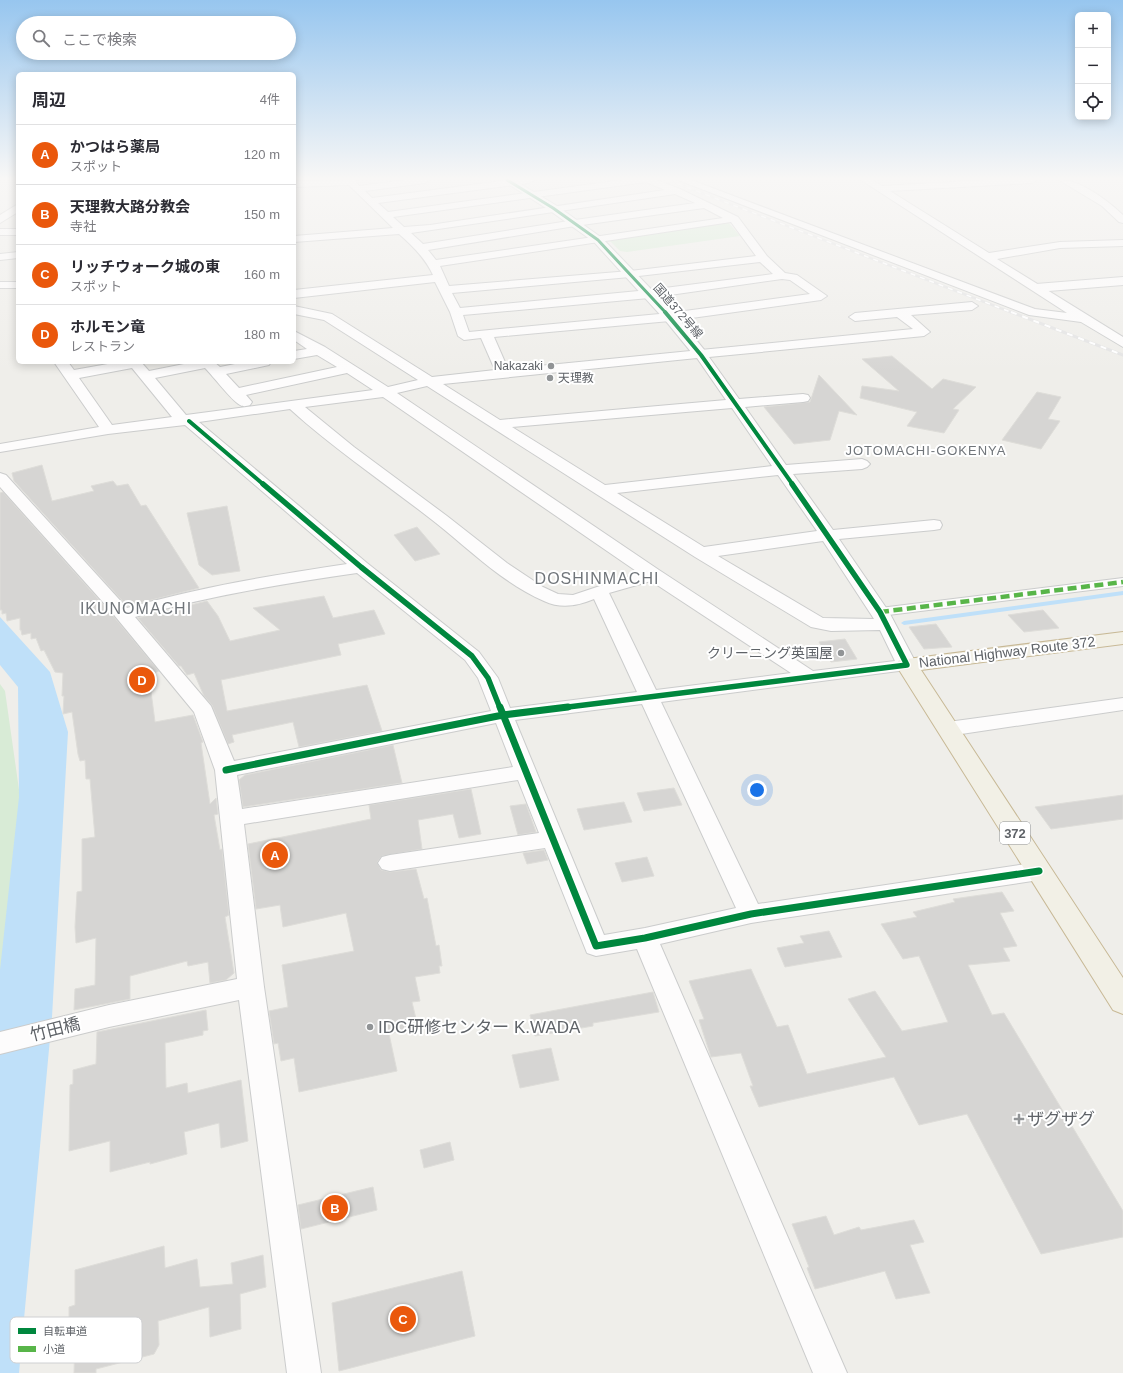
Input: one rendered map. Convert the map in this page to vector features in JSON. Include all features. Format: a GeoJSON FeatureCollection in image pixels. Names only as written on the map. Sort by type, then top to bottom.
{"type":"FeatureCollection","features":[{"type":"Feature","properties":{"kind":"highway","name":"National Highway Route 372"},"geometry":{"type":"LineString","coordinates":[[1123,638],[907,665],[1123,1002]]}},
{"type":"Feature","properties":{"kind":"street"},"geometry":{"type":"LineString","coordinates":[[417,244],[433,264],[456,312],[464,336],[670,317],[821,296],[793,277],[782,276],[649,294],[456,312]]}},
{"type":"Feature","properties":{"kind":"street"},"geometry":{"type":"LineString","coordinates":[[421,248],[445,244]]}},
{"type":"Feature","properties":{"kind":"street"},"geometry":{"type":"LineString","coordinates":[[433,264],[570,244]]}},
{"type":"Feature","properties":{"kind":"street","name":"国道372号線"},"geometry":{"type":"LineString","coordinates":[[602,244],[670,317],[700,355]]}},
{"type":"Feature","properties":{"kind":"street"},"geometry":{"type":"LineString","coordinates":[[753,244],[763,258],[782,276]]}},
{"type":"Feature","properties":{"kind":"street"},"geometry":{"type":"LineString","coordinates":[[853,244],[1033,312],[1081,318]]}},
{"type":"Feature","properties":{"kind":"street"},"geometry":{"type":"LineString","coordinates":[[967,244],[1081,318],[1123,343]]}},
{"type":"Feature","properties":{"kind":"street"},"geometry":{"type":"LineString","coordinates":[[987,257],[1060,245],[1089,244]]}},
{"type":"Feature","properties":{"kind":"street"},"geometry":{"type":"LineString","coordinates":[[0,257],[16,255]]}},
{"type":"Feature","properties":{"kind":"street"},"geometry":{"type":"LineString","coordinates":[[445,290],[630,274],[763,258]]}},
{"type":"Feature","properties":{"kind":"street"},"geometry":{"type":"LineString","coordinates":[[296,294],[439,278]]}},
{"type":"Feature","properties":{"kind":"street"},"geometry":{"type":"LineString","coordinates":[[1036,288],[1123,281]]}},
{"type":"Feature","properties":{"kind":"street"},"geometry":{"type":"LineString","coordinates":[[9,285],[16,296]]}},
{"type":"Feature","properties":{"kind":"street"},"geometry":{"type":"LineString","coordinates":[[855,317],[972,306]]}},
{"type":"Feature","properties":{"kind":"street"},"geometry":{"type":"LineString","coordinates":[[296,310],[328,317],[701,553],[818,623],[831,625],[1123,582]]}},
{"type":"Feature","properties":{"kind":"street"},"geometry":{"type":"LineString","coordinates":[[0,448],[108,430],[255,412],[386,392],[429,381],[924,332],[900,313]]}},
{"type":"Feature","properties":{"kind":"street"},"geometry":{"type":"LineString","coordinates":[[486,334],[503,374]]}},
{"type":"Feature","properties":{"kind":"street"},"geometry":{"type":"LineString","coordinates":[[296,336],[386,392],[653,574],[808,676]]}},
{"type":"Feature","properties":{"kind":"street"},"geometry":{"type":"LineString","coordinates":[[296,355],[320,350]]}},
{"type":"Feature","properties":{"kind":"street"},"geometry":{"type":"LineString","coordinates":[[226,770],[503,715],[808,676],[907,665],[883,618],[828,535],[700,355]]}},
{"type":"Feature","properties":{"kind":"street"},"geometry":{"type":"LineString","coordinates":[[63,364],[108,430]]}},
{"type":"Feature","properties":{"kind":"street"},"geometry":{"type":"LineString","coordinates":[[71,375],[124,364]]}},
{"type":"Feature","properties":{"kind":"street"},"geometry":{"type":"LineString","coordinates":[[136,364],[186,421],[361,567],[472,656],[488,678],[596,946],[645,938],[751,914],[1039,871]]}},
{"type":"Feature","properties":{"kind":"street"},"geometry":{"type":"LineString","coordinates":[[145,376],[211,366],[238,364]]}},
{"type":"Feature","properties":{"kind":"street"},"geometry":{"type":"LineString","coordinates":[[211,366],[235,393],[255,412]]}},
{"type":"Feature","properties":{"kind":"street"},"geometry":{"type":"LineString","coordinates":[[235,393],[348,369]]}},
{"type":"Feature","properties":{"kind":"street"},"geometry":{"type":"LineString","coordinates":[[499,424],[803,398]]}},
{"type":"Feature","properties":{"kind":"street"},"geometry":{"type":"LineString","coordinates":[[294,406],[351,455],[442,520],[480,552],[544,595],[562,602],[585,597],[653,574]]}},
{"type":"Feature","properties":{"kind":"street"},"geometry":{"type":"LineString","coordinates":[[603,490],[782,470],[862,464]]}},
{"type":"Feature","properties":{"kind":"street"},"geometry":{"type":"LineString","coordinates":[[0,478],[123,615],[204,710],[226,770],[251,987],[304,1373]]}},
{"type":"Feature","properties":{"kind":"street"},"geometry":{"type":"LineString","coordinates":[[701,553],[828,535],[934,525]]}},
{"type":"Feature","properties":{"kind":"street"},"geometry":{"type":"LineString","coordinates":[[123,615],[175,600],[257,582],[361,567]]}},
{"type":"Feature","properties":{"kind":"street"},"geometry":{"type":"LineString","coordinates":[[599,591],[651,697],[751,914]]}},
{"type":"Feature","properties":{"kind":"street"},"geometry":{"type":"LineString","coordinates":[[948,728],[1123,704]]}},
{"type":"Feature","properties":{"kind":"street"},"geometry":{"type":"LineString","coordinates":[[232,818],[525,772]]}},
{"type":"Feature","properties":{"kind":"street"},"geometry":{"type":"LineString","coordinates":[[390,863],[553,839]]}},
{"type":"Feature","properties":{"kind":"street"},"geometry":{"type":"LineString","coordinates":[[645,938],[830,1373]]}},
{"type":"Feature","properties":{"kind":"street","name":"竹田橋"},"geometry":{"type":"LineString","coordinates":[[0,1043],[109,1016],[251,987]]}},
{"type":"Feature","properties":{"kind":"green space"},"geometry":{"type":"Polygon","coordinates":[[[613,244],[683,244],[627,252],[620,251],[613,244]]]}},
{"type":"Feature","properties":{"kind":"green space"},"geometry":{"type":"Polygon","coordinates":[[[0,684],[5,691],[30,867],[0,1020],[0,684]]]}},
{"type":"Feature","properties":{"kind":"water"},"geometry":{"type":"Polygon","coordinates":[[[0,617],[50,672],[68,732],[52,1017],[24,1317],[10,1317],[10,1363],[20,1363],[19,1373],[0,1373],[0,970],[19,797],[18,687],[0,665],[0,617]]]}},
{"type":"Feature","properties":{"kind":"building"},"geometry":{"type":"Polygon","coordinates":[[[892,356],[932,389],[943,379],[976,387],[953,409],[959,410],[944,433],[907,426],[917,412],[860,398],[862,386],[899,391],[862,359],[892,356]]]}},
{"type":"Feature","properties":{"kind":"building"},"geometry":{"type":"Polygon","coordinates":[[[819,375],[857,415],[839,411],[830,440],[794,444],[764,407],[810,402],[819,375]]]}},
{"type":"Feature","properties":{"kind":"building"},"geometry":{"type":"Polygon","coordinates":[[[1037,392],[1061,397],[1048,419],[1060,421],[1041,449],[1002,440],[1037,392]]]}},
{"type":"Feature","properties":{"kind":"building"},"geometry":{"type":"Polygon","coordinates":[[[42,465],[52,501],[94,491],[91,486],[113,481],[117,486],[128,484],[141,506],[146,505],[199,588],[127,606],[14,481],[12,473],[42,465]]]}},
{"type":"Feature","properties":{"kind":"building"},"geometry":{"type":"Polygon","coordinates":[[[3,492],[109,611],[159,671],[154,673],[154,684],[150,684],[155,722],[193,715],[203,742],[201,743],[210,804],[216,798],[218,814],[214,815],[220,850],[222,849],[229,915],[225,917],[234,973],[226,980],[210,983],[208,962],[188,966],[187,961],[130,976],[130,999],[74,1010],[75,989],[95,985],[96,938],[76,943],[75,927],[77,892],[82,891],[82,839],[95,837],[90,779],[86,779],[85,760],[80,761],[78,754],[72,712],[63,714],[63,673],[55,672],[44,650],[41,651],[36,638],[31,639],[31,633],[22,635],[20,630],[20,618],[7,621],[6,613],[2,614],[2,610],[0,610],[0,493],[3,492]]]}},
{"type":"Feature","properties":{"kind":"building"},"geometry":{"type":"Polygon","coordinates":[[[227,506],[240,571],[212,575],[199,565],[187,513],[227,506]]]}},
{"type":"Feature","properties":{"kind":"building"},"geometry":{"type":"Polygon","coordinates":[[[417,527],[440,554],[415,561],[394,535],[417,527]]]}},
{"type":"Feature","properties":{"kind":"building"},"geometry":{"type":"Polygon","coordinates":[[[324,596],[333,618],[374,610],[385,634],[338,644],[341,655],[221,680],[227,711],[367,685],[382,731],[299,747],[293,722],[232,735],[234,742],[228,744],[212,705],[204,696],[194,673],[187,675],[181,666],[179,666],[138,618],[207,601],[218,616],[230,641],[280,630],[253,608],[324,596]]]}},
{"type":"Feature","properties":{"kind":"building"},"geometry":{"type":"Polygon","coordinates":[[[1043,610],[1059,628],[1024,632],[1008,615],[1043,610]]]}},
{"type":"Feature","properties":{"kind":"building"},"geometry":{"type":"Polygon","coordinates":[[[936,624],[952,647],[924,649],[909,627],[936,624]]]}},
{"type":"Feature","properties":{"kind":"building"},"geometry":{"type":"Polygon","coordinates":[[[845,639],[857,659],[831,662],[819,642],[845,639]]]}},
{"type":"Feature","properties":{"kind":"building"},"geometry":{"type":"Polygon","coordinates":[[[393,745],[402,783],[243,807],[239,780],[245,775],[393,745]]]}},
{"type":"Feature","properties":{"kind":"building"},"geometry":{"type":"Polygon","coordinates":[[[674,788],[682,805],[644,811],[637,793],[674,788]]]}},
{"type":"Feature","properties":{"kind":"building"},"geometry":{"type":"Polygon","coordinates":[[[471,789],[481,834],[459,838],[453,814],[418,820],[422,849],[382,856],[377,862],[381,870],[390,872],[416,869],[424,899],[427,898],[436,946],[439,945],[442,966],[439,966],[440,973],[415,977],[420,1001],[412,1002],[418,1027],[389,1034],[397,1071],[299,1092],[294,1058],[281,1061],[278,1043],[274,1044],[269,1011],[288,1007],[282,965],[354,951],[346,913],[283,927],[280,905],[256,909],[248,844],[371,819],[369,805],[471,789]]]}},
{"type":"Feature","properties":{"kind":"building"},"geometry":{"type":"Polygon","coordinates":[[[1123,795],[1123,819],[1051,829],[1035,807],[1123,795]]]}},
{"type":"Feature","properties":{"kind":"building"},"geometry":{"type":"Polygon","coordinates":[[[624,802],[632,822],[584,830],[577,809],[624,802]]]}},
{"type":"Feature","properties":{"kind":"building"},"geometry":{"type":"Polygon","coordinates":[[[526,804],[536,832],[518,835],[510,806],[526,804]]]}},
{"type":"Feature","properties":{"kind":"building"},"geometry":{"type":"Polygon","coordinates":[[[544,850],[548,860],[527,864],[523,853],[544,850]]]}},
{"type":"Feature","properties":{"kind":"building"},"geometry":{"type":"Polygon","coordinates":[[[647,857],[654,876],[622,882],[615,863],[647,857]]]}},
{"type":"Feature","properties":{"kind":"building"},"geometry":{"type":"Polygon","coordinates":[[[1002,892],[1014,911],[1000,913],[1017,946],[1003,948],[1010,961],[968,965],[992,1015],[1004,1013],[1123,1211],[1123,1237],[1041,1254],[967,1114],[919,1125],[894,1077],[759,1107],[750,1086],[753,1086],[741,1053],[711,1057],[699,1020],[704,1019],[689,981],[751,969],[777,1027],[788,1025],[807,1074],[886,1057],[848,999],[875,991],[902,1031],[948,1022],[919,956],[903,959],[881,924],[917,917],[913,912],[955,902],[953,899],[1002,892]]]}},
{"type":"Feature","properties":{"kind":"building"},"geometry":{"type":"Polygon","coordinates":[[[829,931],[842,957],[785,967],[777,948],[804,943],[800,936],[829,931]]]}},
{"type":"Feature","properties":{"kind":"building"},"geometry":{"type":"Polygon","coordinates":[[[653,992],[659,1012],[593,1023],[593,1026],[535,1036],[530,1015],[653,992]]]}},
{"type":"Feature","properties":{"kind":"building"},"geometry":{"type":"Polygon","coordinates":[[[206,1010],[208,1030],[203,1031],[203,1035],[165,1043],[166,1088],[187,1083],[188,1093],[241,1080],[248,1141],[221,1148],[219,1123],[184,1132],[187,1154],[150,1164],[150,1162],[110,1172],[110,1141],[69,1151],[70,1085],[73,1084],[73,1070],[96,1064],[97,1032],[206,1010]]]}},
{"type":"Feature","properties":{"kind":"building"},"geometry":{"type":"Polygon","coordinates":[[[551,1048],[559,1080],[520,1088],[512,1055],[551,1048]]]}},
{"type":"Feature","properties":{"kind":"building"},"geometry":{"type":"Polygon","coordinates":[[[450,1142],[454,1160],[424,1168],[420,1150],[450,1142]]]}},
{"type":"Feature","properties":{"kind":"building"},"geometry":{"type":"Polygon","coordinates":[[[373,1187],[377,1210],[301,1229],[298,1205],[373,1187]]]}},
{"type":"Feature","properties":{"kind":"building"},"geometry":{"type":"Polygon","coordinates":[[[826,1216],[834,1235],[859,1227],[861,1230],[914,1220],[924,1242],[910,1245],[930,1293],[896,1299],[885,1271],[815,1289],[807,1268],[809,1267],[792,1224],[826,1216]]]}},
{"type":"Feature","properties":{"kind":"building"},"geometry":{"type":"Polygon","coordinates":[[[164,1246],[165,1268],[197,1259],[200,1287],[233,1284],[231,1263],[263,1255],[266,1287],[240,1294],[241,1329],[210,1337],[209,1307],[158,1321],[159,1345],[154,1354],[142,1357],[142,1317],[69,1317],[69,1307],[75,1305],[75,1270],[164,1246]]]}},
{"type":"Feature","properties":{"kind":"building"},"geometry":{"type":"Polygon","coordinates":[[[462,1271],[475,1336],[339,1371],[332,1303],[462,1271]]]}},
{"type":"Feature","properties":{"kind":"building"},"geometry":{"type":"Polygon","coordinates":[[[74,1363],[119,1363],[96,1369],[96,1373],[74,1373],[74,1363]]]}},
{"type":"Feature","properties":{"kind":"waterway"},"geometry":{"type":"LineString","coordinates":[[904,623],[1123,593]]}},
{"type":"Feature","properties":{"kind":"railway"},"geometry":{"type":"LineString","coordinates":[[834,244],[1013,313]]}},
{"type":"Feature","properties":{"kind":"railway"},"geometry":{"type":"LineString","coordinates":[[1011,312],[1123,355]]}},
{"type":"Feature","properties":{"kind":"marked path"},"geometry":{"type":"LineString","coordinates":[[880,612],[1123,582]]}},
{"type":"Feature","properties":{"kind":"cycle path"},"geometry":{"type":"LineString","coordinates":[[226,770],[503,715],[907,665],[880,612],[828,535],[701,355],[670,317],[602,244]]}},
{"type":"Feature","properties":{"kind":"cycle path"},"geometry":{"type":"LineString","coordinates":[[189,421],[361,567],[472,656],[488,678],[596,946],[645,938],[751,914],[1039,871]]}},
{"type":"Feature","properties":{"kind":"place","name":"Nakazaki"},"geometry":{"type":"Point","coordinates":[551,366]}},
{"type":"Feature","properties":{"kind":"place","name":"天理教"},"geometry":{"type":"Point","coordinates":[550,378]}},
{"type":"Feature","properties":{"kind":"place","name":"クリーニング英国屋"},"geometry":{"type":"Point","coordinates":[841,653]}},
{"type":"Feature","properties":{"kind":"place","name":"ホルモン竜"},"geometry":{"type":"Point","coordinates":[142,680]}},
{"type":"Feature","properties":{"kind":"place","name":"かつはら薬局"},"geometry":{"type":"Point","coordinates":[275,855]}},
{"type":"Feature","properties":{"kind":"place","name":"IDC研修センター K.WADA"},"geometry":{"type":"Point","coordinates":[370,1027]}},
{"type":"Feature","properties":{"kind":"place","name":"ザグザグ"},"geometry":{"type":"Point","coordinates":[1019,1119]}},
{"type":"Feature","properties":{"kind":"place","name":"天理教大路分教会"},"geometry":{"type":"Point","coordinates":[335,1208]}},
{"type":"Feature","properties":{"kind":"place","name":"リッチウォーク城の東"},"geometry":{"type":"Point","coordinates":[403,1319]}},
{"type":"Feature","properties":{"kind":"district","name":"JOTOMACHI-GOKENYA"},"geometry":{"type":"Point","coordinates":[926,450]}},
{"type":"Feature","properties":{"kind":"district","name":"DOSHINMACHI"},"geometry":{"type":"Point","coordinates":[597,578]}},
{"type":"Feature","properties":{"kind":"district","name":"IKUNOMACHI"},"geometry":{"type":"Point","coordinates":[136,608]}}]}
